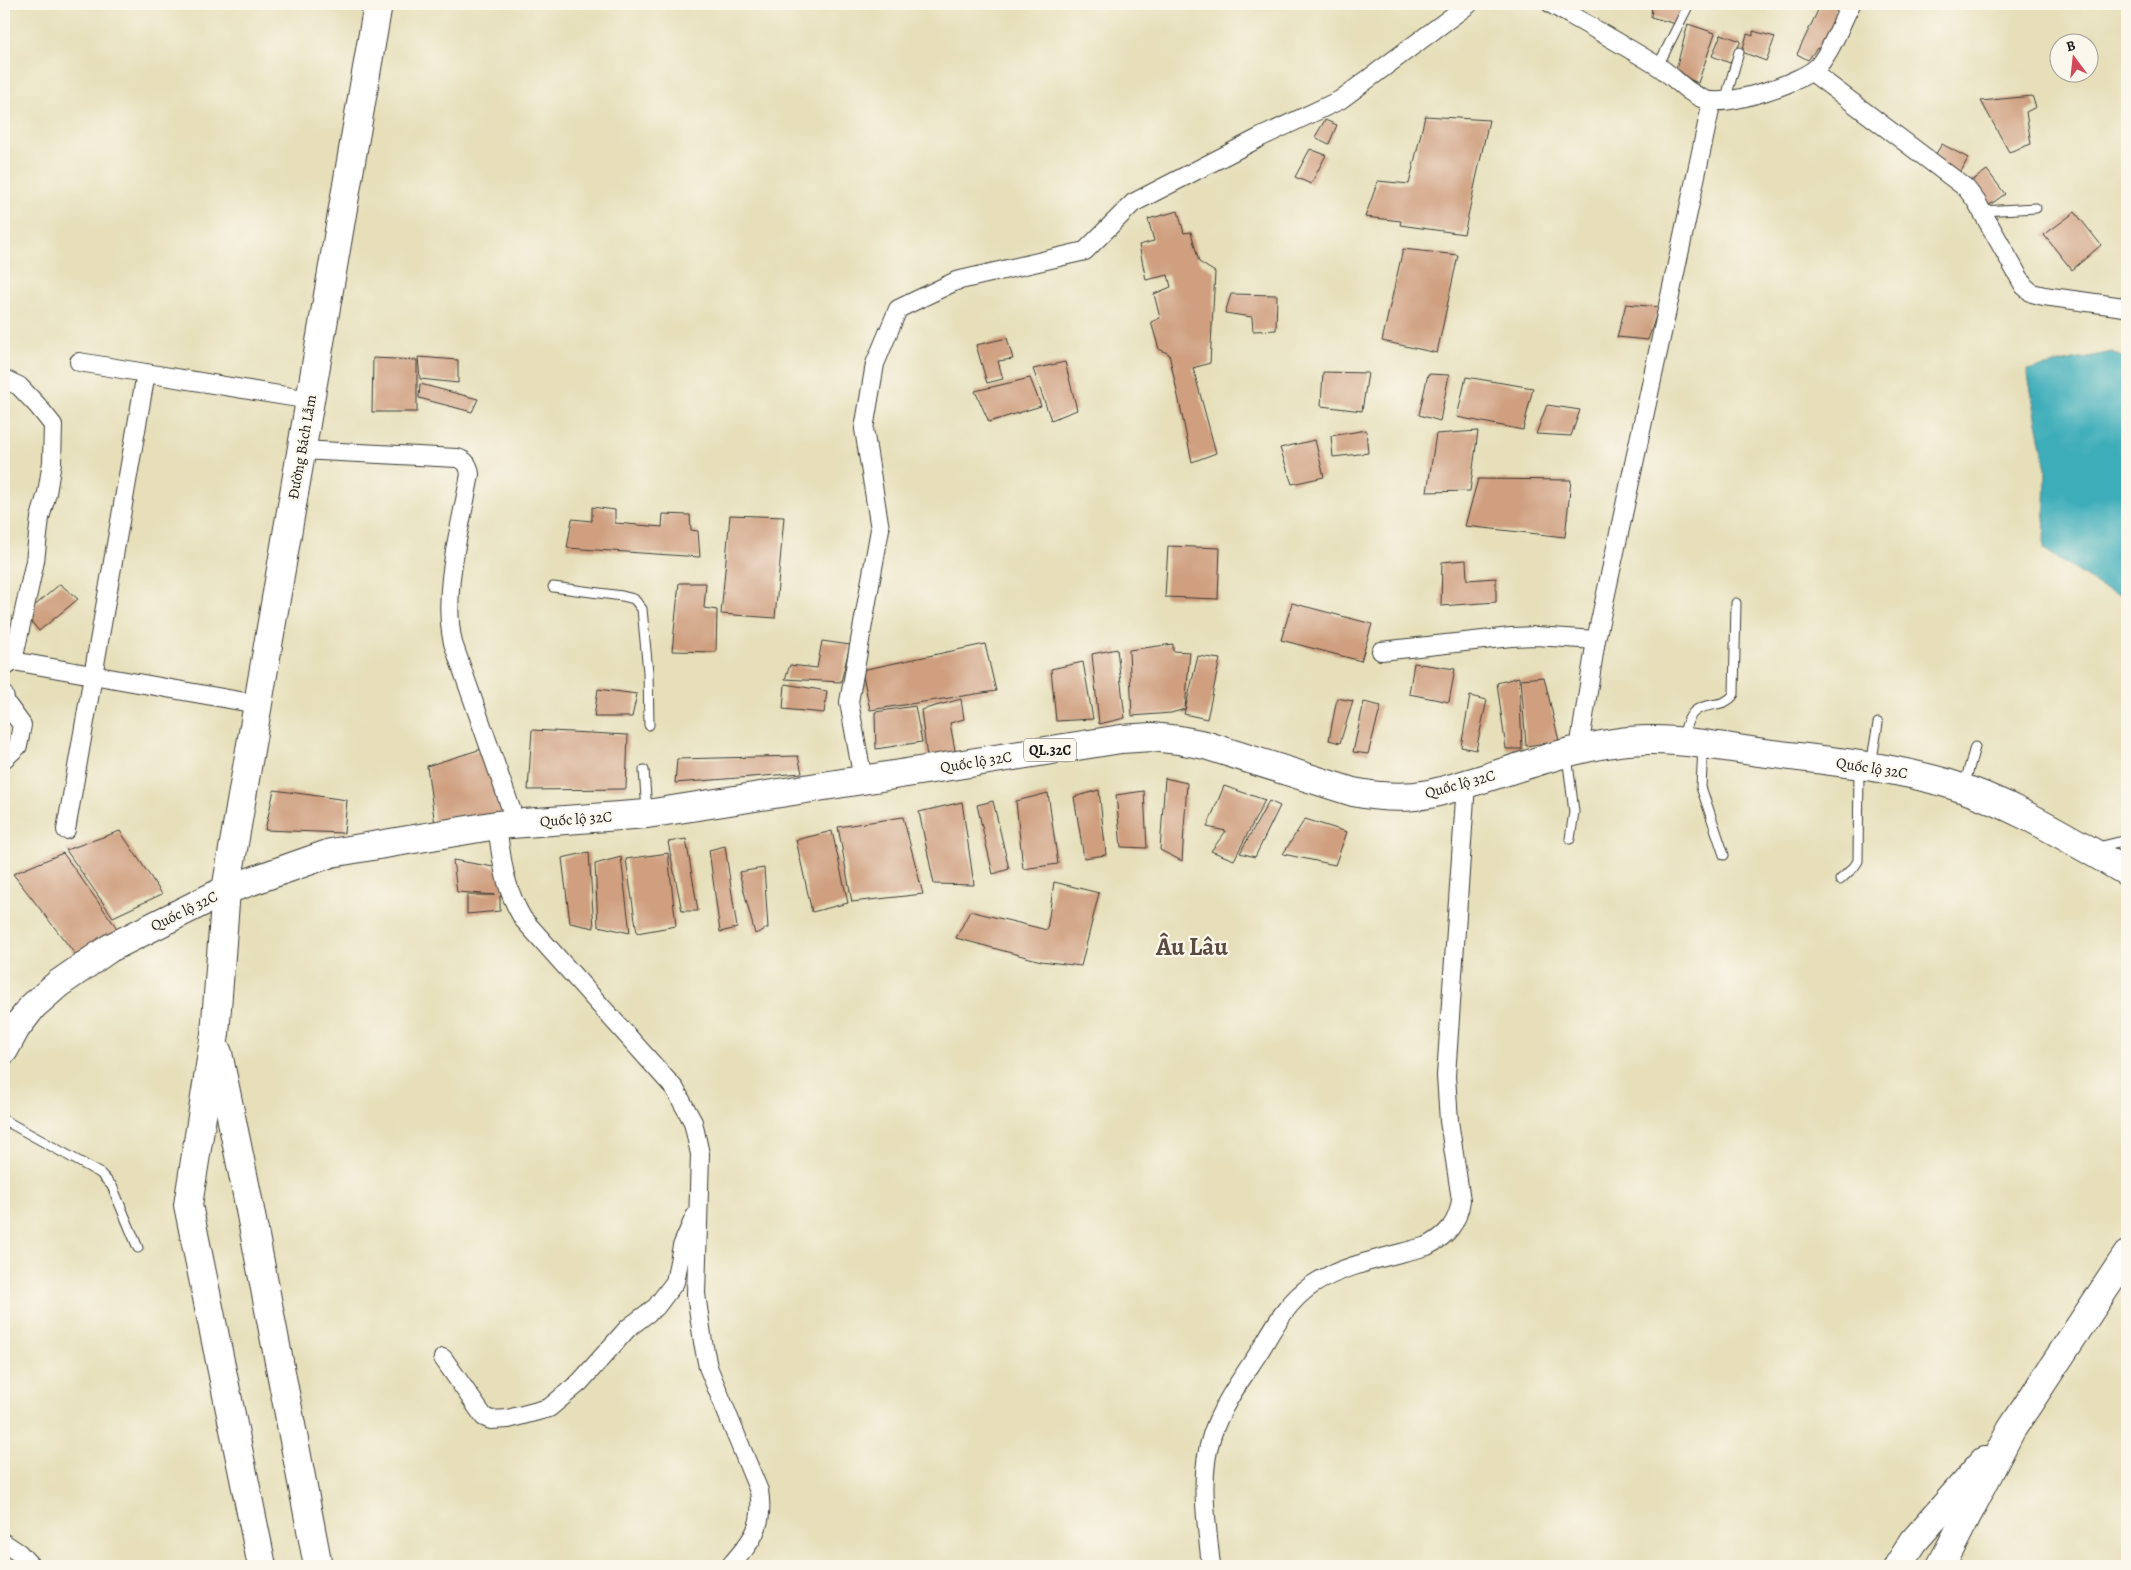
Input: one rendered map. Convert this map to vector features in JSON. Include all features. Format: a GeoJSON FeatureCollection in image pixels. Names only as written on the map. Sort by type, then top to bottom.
{"type":"FeatureCollection","features":[{"type":"Feature","properties":{"kind":"main road","name":"Đường Bách Lẫm"},"geometry":{"type":"LineString","coordinates":[[214,1034],[226,890],[378,4]]}},
{"type":"Feature","properties":{"kind":"main road","name":"Quốc lộ 32C"},"geometry":{"type":"LineString","coordinates":[[4,1050],[16,1028],[34,1006],[85,963],[110,948],[226,890],[331,852],[506,824],[647,814],[1121,739],[1152,737],[1205,745],[1353,792],[1375,796],[1403,797],[1430,794],[1573,751],[1615,742],[1656,740],[1692,743],[1894,770],[1963,789],[1993,800],[2041,823],[2127,872]]}},
{"type":"Feature","properties":{"kind":"main road"},"geometry":{"type":"LineString","coordinates":[[214,1034],[188,1205],[262,1566]]}},
{"type":"Feature","properties":{"kind":"main road"},"geometry":{"type":"LineString","coordinates":[[214,1034],[248,1198],[318,1566]]}},
{"type":"Feature","properties":{"kind":"main road"},"geometry":{"type":"LineString","coordinates":[[1941,1566],[2011,1430],[2127,1255]]}},
{"type":"Feature","properties":{"kind":"main road"},"geometry":{"type":"LineString","coordinates":[[1898,1566],[1914,1541],[2011,1430]]}},
{"type":"Feature","properties":{"kind":"street"},"geometry":{"type":"LineString","coordinates":[[862,780],[849,702],[880,529],[864,429],[875,364],[898,309],[956,280],[1085,251],[1134,203],[1261,137],[1340,100],[1469,4]]}},
{"type":"Feature","properties":{"kind":"street"},"geometry":{"type":"LineString","coordinates":[[1551,4],[1658,66],[1693,93],[1718,101],[1797,80],[1812,72],[1823,59],[1851,4]]}},
{"type":"Feature","properties":{"kind":"street"},"geometry":{"type":"LineString","coordinates":[[1812,72],[1959,182],[1976,201],[2011,265],[2024,286],[2032,293],[2124,307]]}},
{"type":"Feature","properties":{"kind":"street"},"geometry":{"type":"LineString","coordinates":[[1573,751],[1596,640],[1718,101]]}},
{"type":"Feature","properties":{"kind":"street"},"geometry":{"type":"LineString","coordinates":[[78,362],[310,400]]}},
{"type":"Feature","properties":{"kind":"street"},"geometry":{"type":"LineString","coordinates":[[66,830],[146,373]]}},
{"type":"Feature","properties":{"kind":"street"},"geometry":{"type":"LineString","coordinates":[[4,379],[19,386],[38,405],[53,425],[52,462],[48,493],[40,518],[35,561],[8,665],[93,675],[257,704]]}},
{"type":"Feature","properties":{"kind":"street"},"geometry":{"type":"LineString","coordinates":[[302,450],[457,458],[468,466],[470,474],[448,599],[449,627],[452,643],[506,824],[504,877],[515,905],[523,919],[675,1089],[685,1104],[693,1122],[700,1147],[696,1294],[708,1367],[759,1491],[761,1502],[757,1528],[751,1542],[730,1566]]}},
{"type":"Feature","properties":{"kind":"street"},"geometry":{"type":"LineString","coordinates":[[1381,651],[1511,637],[1536,636],[1596,640]]}},
{"type":"Feature","properties":{"kind":"street"},"geometry":{"type":"LineString","coordinates":[[4,695],[6,703],[22,724],[18,746],[4,759]]}},
{"type":"Feature","properties":{"kind":"street"},"geometry":{"type":"LineString","coordinates":[[1211,1566],[1204,1482],[1206,1460],[1212,1434],[1223,1409],[1286,1308],[1312,1285],[1330,1276],[1427,1246],[1439,1240],[1449,1231],[1459,1211],[1460,1200],[1449,1121],[1446,1076],[1466,784]]}},
{"type":"Feature","properties":{"kind":"street"},"geometry":{"type":"LineString","coordinates":[[443,1358],[484,1416],[491,1420],[508,1419],[549,1408],[580,1382],[628,1328],[656,1307],[674,1282],[682,1246],[699,1207]]}},
{"type":"Feature","properties":{"kind":"street"},"geometry":{"type":"LineString","coordinates":[[4,1543],[19,1553],[31,1566]]}},
{"type":"Feature","properties":{"kind":"lane"},"geometry":{"type":"LineString","coordinates":[[1658,66],[1687,8]]}},
{"type":"Feature","properties":{"kind":"lane"},"geometry":{"type":"LineString","coordinates":[[1718,101],[1739,52]]}},
{"type":"Feature","properties":{"kind":"lane"},"geometry":{"type":"LineString","coordinates":[[1982,211],[2036,208]]}},
{"type":"Feature","properties":{"kind":"lane"},"geometry":{"type":"LineString","coordinates":[[554,587],[634,599],[642,609],[648,672],[649,726]]}},
{"type":"Feature","properties":{"kind":"lane"},"geometry":{"type":"LineString","coordinates":[[1724,855],[1701,787],[1688,719],[1694,712],[1726,701],[1734,694],[1736,604]]}},
{"type":"Feature","properties":{"kind":"lane"},"geometry":{"type":"LineString","coordinates":[[1840,880],[1854,867],[1858,860],[1865,766],[1878,723]]}},
{"type":"Feature","properties":{"kind":"lane"},"geometry":{"type":"LineString","coordinates":[[1963,789],[1975,747]]}},
{"type":"Feature","properties":{"kind":"lane"},"geometry":{"type":"LineString","coordinates":[[1570,839],[1574,812],[1573,751]]}},
{"type":"Feature","properties":{"kind":"lane"},"geometry":{"type":"LineString","coordinates":[[644,770],[647,814]]}},
{"type":"Feature","properties":{"kind":"lane"},"geometry":{"type":"LineString","coordinates":[[2088,850],[2127,840]]}},
{"type":"Feature","properties":{"kind":"lane"},"geometry":{"type":"LineString","coordinates":[[4,1120],[100,1173],[112,1186],[138,1248]]}},
{"type":"Feature","properties":{"kind":"water"},"geometry":{"type":"Polygon","coordinates":[[[2112,352],[2127,360],[2127,596],[2104,589],[2044,549],[2046,469],[2027,370],[2112,352]]]}},
{"type":"Feature","properties":{"kind":"building"},"geometry":{"type":"Polygon","coordinates":[[[1652,4],[1685,4],[1676,24],[1651,17],[1652,4]]]}},
{"type":"Feature","properties":{"kind":"building"},"geometry":{"type":"Polygon","coordinates":[[[1821,4],[1837,4],[1835,10],[1843,15],[1824,53],[1817,48],[1808,60],[1797,54],[1821,4]]]}},
{"type":"Feature","properties":{"kind":"building"},"geometry":{"type":"Polygon","coordinates":[[[1688,24],[1715,33],[1698,83],[1675,73],[1688,24]]]}},
{"type":"Feature","properties":{"kind":"building"},"geometry":{"type":"Polygon","coordinates":[[[1753,31],[1775,37],[1766,61],[1742,52],[1747,34],[1753,36],[1753,31]]]}},
{"type":"Feature","properties":{"kind":"building"},"geometry":{"type":"Polygon","coordinates":[[[1721,34],[1741,41],[1730,63],[1712,56],[1721,34]]]}},
{"type":"Feature","properties":{"kind":"building"},"geometry":{"type":"Polygon","coordinates":[[[2032,96],[2036,107],[2026,112],[2031,144],[2009,152],[1981,101],[2032,96]]]}},
{"type":"Feature","properties":{"kind":"building"},"geometry":{"type":"Polygon","coordinates":[[[1425,116],[1489,120],[1464,234],[1400,225],[1401,221],[1365,217],[1378,181],[1409,184],[1425,116]]]}},
{"type":"Feature","properties":{"kind":"building"},"geometry":{"type":"Polygon","coordinates":[[[1325,120],[1337,125],[1329,144],[1315,137],[1325,120]]]}},
{"type":"Feature","properties":{"kind":"building"},"geometry":{"type":"Polygon","coordinates":[[[1942,144],[1968,158],[1958,178],[1932,160],[1942,144]]]}},
{"type":"Feature","properties":{"kind":"building"},"geometry":{"type":"Polygon","coordinates":[[[1310,149],[1326,155],[1311,184],[1295,177],[1310,149]]]}},
{"type":"Feature","properties":{"kind":"building"},"geometry":{"type":"Polygon","coordinates":[[[1987,170],[2005,194],[1984,209],[1966,185],[1987,170]]]}},
{"type":"Feature","properties":{"kind":"building"},"geometry":{"type":"Polygon","coordinates":[[[1178,211],[1184,233],[1191,232],[1199,262],[1215,272],[1210,363],[1193,368],[1216,453],[1192,462],[1169,354],[1159,349],[1151,322],[1160,318],[1154,294],[1171,287],[1168,275],[1146,280],[1139,245],[1154,241],[1148,219],[1178,211]]]}},
{"type":"Feature","properties":{"kind":"building"},"geometry":{"type":"Polygon","coordinates":[[[2075,212],[2101,245],[2072,270],[2044,235],[2075,212]]]}},
{"type":"Feature","properties":{"kind":"building"},"geometry":{"type":"Polygon","coordinates":[[[1403,249],[1458,255],[1437,353],[1382,341],[1403,249]]]}},
{"type":"Feature","properties":{"kind":"building"},"geometry":{"type":"Polygon","coordinates":[[[1231,294],[1277,295],[1276,330],[1253,331],[1252,317],[1225,313],[1231,294]]]}},
{"type":"Feature","properties":{"kind":"building"},"geometry":{"type":"Polygon","coordinates":[[[1626,304],[1659,307],[1648,340],[1617,337],[1626,304]]]}},
{"type":"Feature","properties":{"kind":"building"},"geometry":{"type":"Polygon","coordinates":[[[1007,338],[1013,359],[998,361],[1003,379],[987,383],[976,345],[1007,338]]]}},
{"type":"Feature","properties":{"kind":"building"},"geometry":{"type":"Polygon","coordinates":[[[418,357],[458,360],[458,383],[420,379],[418,357]]]}},
{"type":"Feature","properties":{"kind":"building"},"geometry":{"type":"Polygon","coordinates":[[[373,358],[417,360],[417,412],[372,412],[373,358]]]}},
{"type":"Feature","properties":{"kind":"building"},"geometry":{"type":"Polygon","coordinates":[[[1065,362],[1077,410],[1051,420],[1033,369],[1065,362]]]}},
{"type":"Feature","properties":{"kind":"building"},"geometry":{"type":"Polygon","coordinates":[[[1323,372],[1368,373],[1362,411],[1321,406],[1323,372]]]}},
{"type":"Feature","properties":{"kind":"building"},"geometry":{"type":"Polygon","coordinates":[[[1428,374],[1449,375],[1440,421],[1419,415],[1428,374]]]}},
{"type":"Feature","properties":{"kind":"building"},"geometry":{"type":"Polygon","coordinates":[[[1466,377],[1533,388],[1523,430],[1457,417],[1466,377]]]}},
{"type":"Feature","properties":{"kind":"building"},"geometry":{"type":"Polygon","coordinates":[[[1030,378],[1041,406],[989,422],[975,391],[1030,378]]]}},
{"type":"Feature","properties":{"kind":"building"},"geometry":{"type":"Polygon","coordinates":[[[420,384],[478,399],[472,412],[419,398],[420,384]]]}},
{"type":"Feature","properties":{"kind":"building"},"geometry":{"type":"Polygon","coordinates":[[[1547,405],[1580,410],[1571,436],[1536,434],[1547,405]]]}},
{"type":"Feature","properties":{"kind":"building"},"geometry":{"type":"Polygon","coordinates":[[[1366,430],[1368,453],[1333,457],[1331,436],[1366,430]]]}},
{"type":"Feature","properties":{"kind":"building"},"geometry":{"type":"Polygon","coordinates":[[[1478,431],[1470,491],[1427,492],[1436,434],[1478,431]]]}},
{"type":"Feature","properties":{"kind":"building"},"geometry":{"type":"Polygon","coordinates":[[[1315,440],[1324,477],[1292,484],[1280,448],[1315,440]]]}},
{"type":"Feature","properties":{"kind":"building"},"geometry":{"type":"Polygon","coordinates":[[[1478,479],[1571,480],[1565,537],[1465,526],[1478,479]]]}},
{"type":"Feature","properties":{"kind":"building"},"geometry":{"type":"Polygon","coordinates":[[[592,507],[615,510],[615,523],[662,527],[663,514],[690,515],[691,530],[698,531],[700,557],[567,548],[572,519],[592,521],[592,507]]]}},
{"type":"Feature","properties":{"kind":"building"},"geometry":{"type":"Polygon","coordinates":[[[730,515],[784,517],[775,618],[721,614],[730,515]]]}},
{"type":"Feature","properties":{"kind":"building"},"geometry":{"type":"Polygon","coordinates":[[[1168,546],[1220,548],[1218,599],[1165,597],[1168,546]]]}},
{"type":"Feature","properties":{"kind":"building"},"geometry":{"type":"Polygon","coordinates":[[[1466,560],[1467,580],[1496,578],[1496,602],[1441,606],[1442,562],[1466,560]]]}},
{"type":"Feature","properties":{"kind":"building"},"geometry":{"type":"Polygon","coordinates":[[[679,583],[706,583],[704,608],[717,610],[716,652],[672,651],[679,583]]]}},
{"type":"Feature","properties":{"kind":"building"},"geometry":{"type":"Polygon","coordinates":[[[60,584],[78,599],[39,631],[25,614],[60,584]]]}},
{"type":"Feature","properties":{"kind":"building"},"geometry":{"type":"Polygon","coordinates":[[[1292,603],[1372,624],[1361,661],[1281,640],[1292,603]]]}},
{"type":"Feature","properties":{"kind":"building"},"geometry":{"type":"Polygon","coordinates":[[[822,641],[850,645],[841,682],[785,679],[790,665],[817,668],[822,641]]]}},
{"type":"Feature","properties":{"kind":"building"},"geometry":{"type":"Polygon","coordinates":[[[985,644],[996,691],[870,710],[862,670],[985,644]]]}},
{"type":"Feature","properties":{"kind":"building"},"geometry":{"type":"Polygon","coordinates":[[[1173,644],[1173,651],[1190,652],[1185,709],[1171,713],[1132,716],[1129,650],[1173,644]]]}},
{"type":"Feature","properties":{"kind":"building"},"geometry":{"type":"Polygon","coordinates":[[[1117,649],[1125,718],[1099,724],[1092,654],[1117,649]]]}},
{"type":"Feature","properties":{"kind":"building"},"geometry":{"type":"Polygon","coordinates":[[[1198,656],[1220,659],[1207,719],[1184,714],[1198,656]]]}},
{"type":"Feature","properties":{"kind":"building"},"geometry":{"type":"Polygon","coordinates":[[[1083,662],[1093,719],[1056,721],[1051,669],[1083,662]]]}},
{"type":"Feature","properties":{"kind":"building"},"geometry":{"type":"Polygon","coordinates":[[[1414,663],[1455,669],[1449,702],[1409,694],[1414,663]]]}},
{"type":"Feature","properties":{"kind":"building"},"geometry":{"type":"Polygon","coordinates":[[[1519,677],[1522,749],[1506,749],[1497,683],[1519,677]]]}},
{"type":"Feature","properties":{"kind":"building"},"geometry":{"type":"Polygon","coordinates":[[[1544,677],[1559,741],[1526,746],[1521,679],[1544,677]]]}},
{"type":"Feature","properties":{"kind":"building"},"geometry":{"type":"Polygon","coordinates":[[[785,684],[827,691],[824,713],[783,709],[785,684]]]}},
{"type":"Feature","properties":{"kind":"building"},"geometry":{"type":"Polygon","coordinates":[[[598,689],[637,694],[632,717],[594,717],[598,689]]]}},
{"type":"Feature","properties":{"kind":"building"},"geometry":{"type":"Polygon","coordinates":[[[1470,696],[1487,700],[1476,750],[1461,747],[1470,696]]]}},
{"type":"Feature","properties":{"kind":"building"},"geometry":{"type":"Polygon","coordinates":[[[1337,698],[1353,701],[1340,743],[1329,740],[1337,698]]]}},
{"type":"Feature","properties":{"kind":"building"},"geometry":{"type":"Polygon","coordinates":[[[961,699],[964,719],[950,723],[957,761],[928,766],[921,710],[961,699]]]}},
{"type":"Feature","properties":{"kind":"building"},"geometry":{"type":"Polygon","coordinates":[[[1364,702],[1381,706],[1368,754],[1353,752],[1364,702]]]}},
{"type":"Feature","properties":{"kind":"building"},"geometry":{"type":"Polygon","coordinates":[[[915,706],[922,742],[876,749],[875,712],[915,706]]]}},
{"type":"Feature","properties":{"kind":"building"},"geometry":{"type":"Polygon","coordinates":[[[532,730],[628,735],[626,789],[528,790],[532,730]]]}},
{"type":"Feature","properties":{"kind":"building"},"geometry":{"type":"Polygon","coordinates":[[[488,747],[508,814],[435,825],[427,766],[488,747]]]}},
{"type":"Feature","properties":{"kind":"building"},"geometry":{"type":"Polygon","coordinates":[[[798,756],[802,773],[675,783],[677,759],[798,756]]]}},
{"type":"Feature","properties":{"kind":"building"},"geometry":{"type":"Polygon","coordinates":[[[1165,778],[1187,783],[1182,861],[1160,850],[1165,778]]]}},
{"type":"Feature","properties":{"kind":"building"},"geometry":{"type":"Polygon","coordinates":[[[1224,786],[1265,800],[1234,860],[1211,851],[1226,831],[1207,827],[1224,786]]]}},
{"type":"Feature","properties":{"kind":"building"},"geometry":{"type":"Polygon","coordinates":[[[274,790],[347,800],[344,833],[265,830],[274,790]]]}},
{"type":"Feature","properties":{"kind":"building"},"geometry":{"type":"Polygon","coordinates":[[[1099,790],[1106,855],[1084,858],[1074,797],[1099,790]]]}},
{"type":"Feature","properties":{"kind":"building"},"geometry":{"type":"Polygon","coordinates":[[[1144,791],[1147,848],[1121,847],[1116,795],[1144,791]]]}},
{"type":"Feature","properties":{"kind":"building"},"geometry":{"type":"Polygon","coordinates":[[[1048,793],[1058,864],[1023,869],[1016,801],[1048,793]]]}},
{"type":"Feature","properties":{"kind":"building"},"geometry":{"type":"Polygon","coordinates":[[[993,801],[1009,869],[993,874],[977,805],[993,801]]]}},
{"type":"Feature","properties":{"kind":"building"},"geometry":{"type":"Polygon","coordinates":[[[1269,801],[1280,806],[1255,857],[1240,853],[1269,801]]]}},
{"type":"Feature","properties":{"kind":"building"},"geometry":{"type":"Polygon","coordinates":[[[962,802],[974,885],[934,884],[919,812],[962,802]]]}},
{"type":"Feature","properties":{"kind":"building"},"geometry":{"type":"Polygon","coordinates":[[[903,817],[923,894],[852,902],[838,827],[903,817]]]}},
{"type":"Feature","properties":{"kind":"building"},"geometry":{"type":"Polygon","coordinates":[[[1305,819],[1347,832],[1335,865],[1283,854],[1305,819]]]}},
{"type":"Feature","properties":{"kind":"building"},"geometry":{"type":"Polygon","coordinates":[[[120,831],[162,894],[113,917],[66,850],[120,831]]]}},
{"type":"Feature","properties":{"kind":"building"},"geometry":{"type":"Polygon","coordinates":[[[832,831],[848,903],[812,912],[796,840],[832,831]]]}},
{"type":"Feature","properties":{"kind":"building"},"geometry":{"type":"Polygon","coordinates":[[[686,839],[698,911],[682,911],[668,842],[686,839]]]}},
{"type":"Feature","properties":{"kind":"building"},"geometry":{"type":"Polygon","coordinates":[[[725,846],[737,928],[720,932],[709,850],[725,846]]]}},
{"type":"Feature","properties":{"kind":"building"},"geometry":{"type":"Polygon","coordinates":[[[589,852],[594,928],[570,923],[562,858],[589,852]]]}},
{"type":"Feature","properties":{"kind":"building"},"geometry":{"type":"Polygon","coordinates":[[[63,853],[119,931],[75,954],[13,874],[63,853]]]}},
{"type":"Feature","properties":{"kind":"building"},"geometry":{"type":"Polygon","coordinates":[[[668,853],[676,926],[637,933],[626,859],[668,853]]]}},
{"type":"Feature","properties":{"kind":"building"},"geometry":{"type":"Polygon","coordinates":[[[621,857],[630,933],[598,926],[595,864],[621,857]]]}},
{"type":"Feature","properties":{"kind":"building"},"geometry":{"type":"Polygon","coordinates":[[[453,860],[500,868],[505,896],[500,896],[500,911],[467,914],[467,895],[495,895],[457,892],[453,860]]]}},
{"type":"Feature","properties":{"kind":"building"},"geometry":{"type":"Polygon","coordinates":[[[764,868],[768,928],[755,934],[739,872],[764,868]]]}},
{"type":"Feature","properties":{"kind":"building"},"geometry":{"type":"Polygon","coordinates":[[[1054,882],[1099,893],[1081,966],[1041,961],[956,938],[970,911],[1047,930],[1054,882]]]}},
{"type":"Feature","properties":{"kind":"district","name":"Âu Lâu"},"geometry":{"type":"Point","coordinates":[1192,946]}}]}
